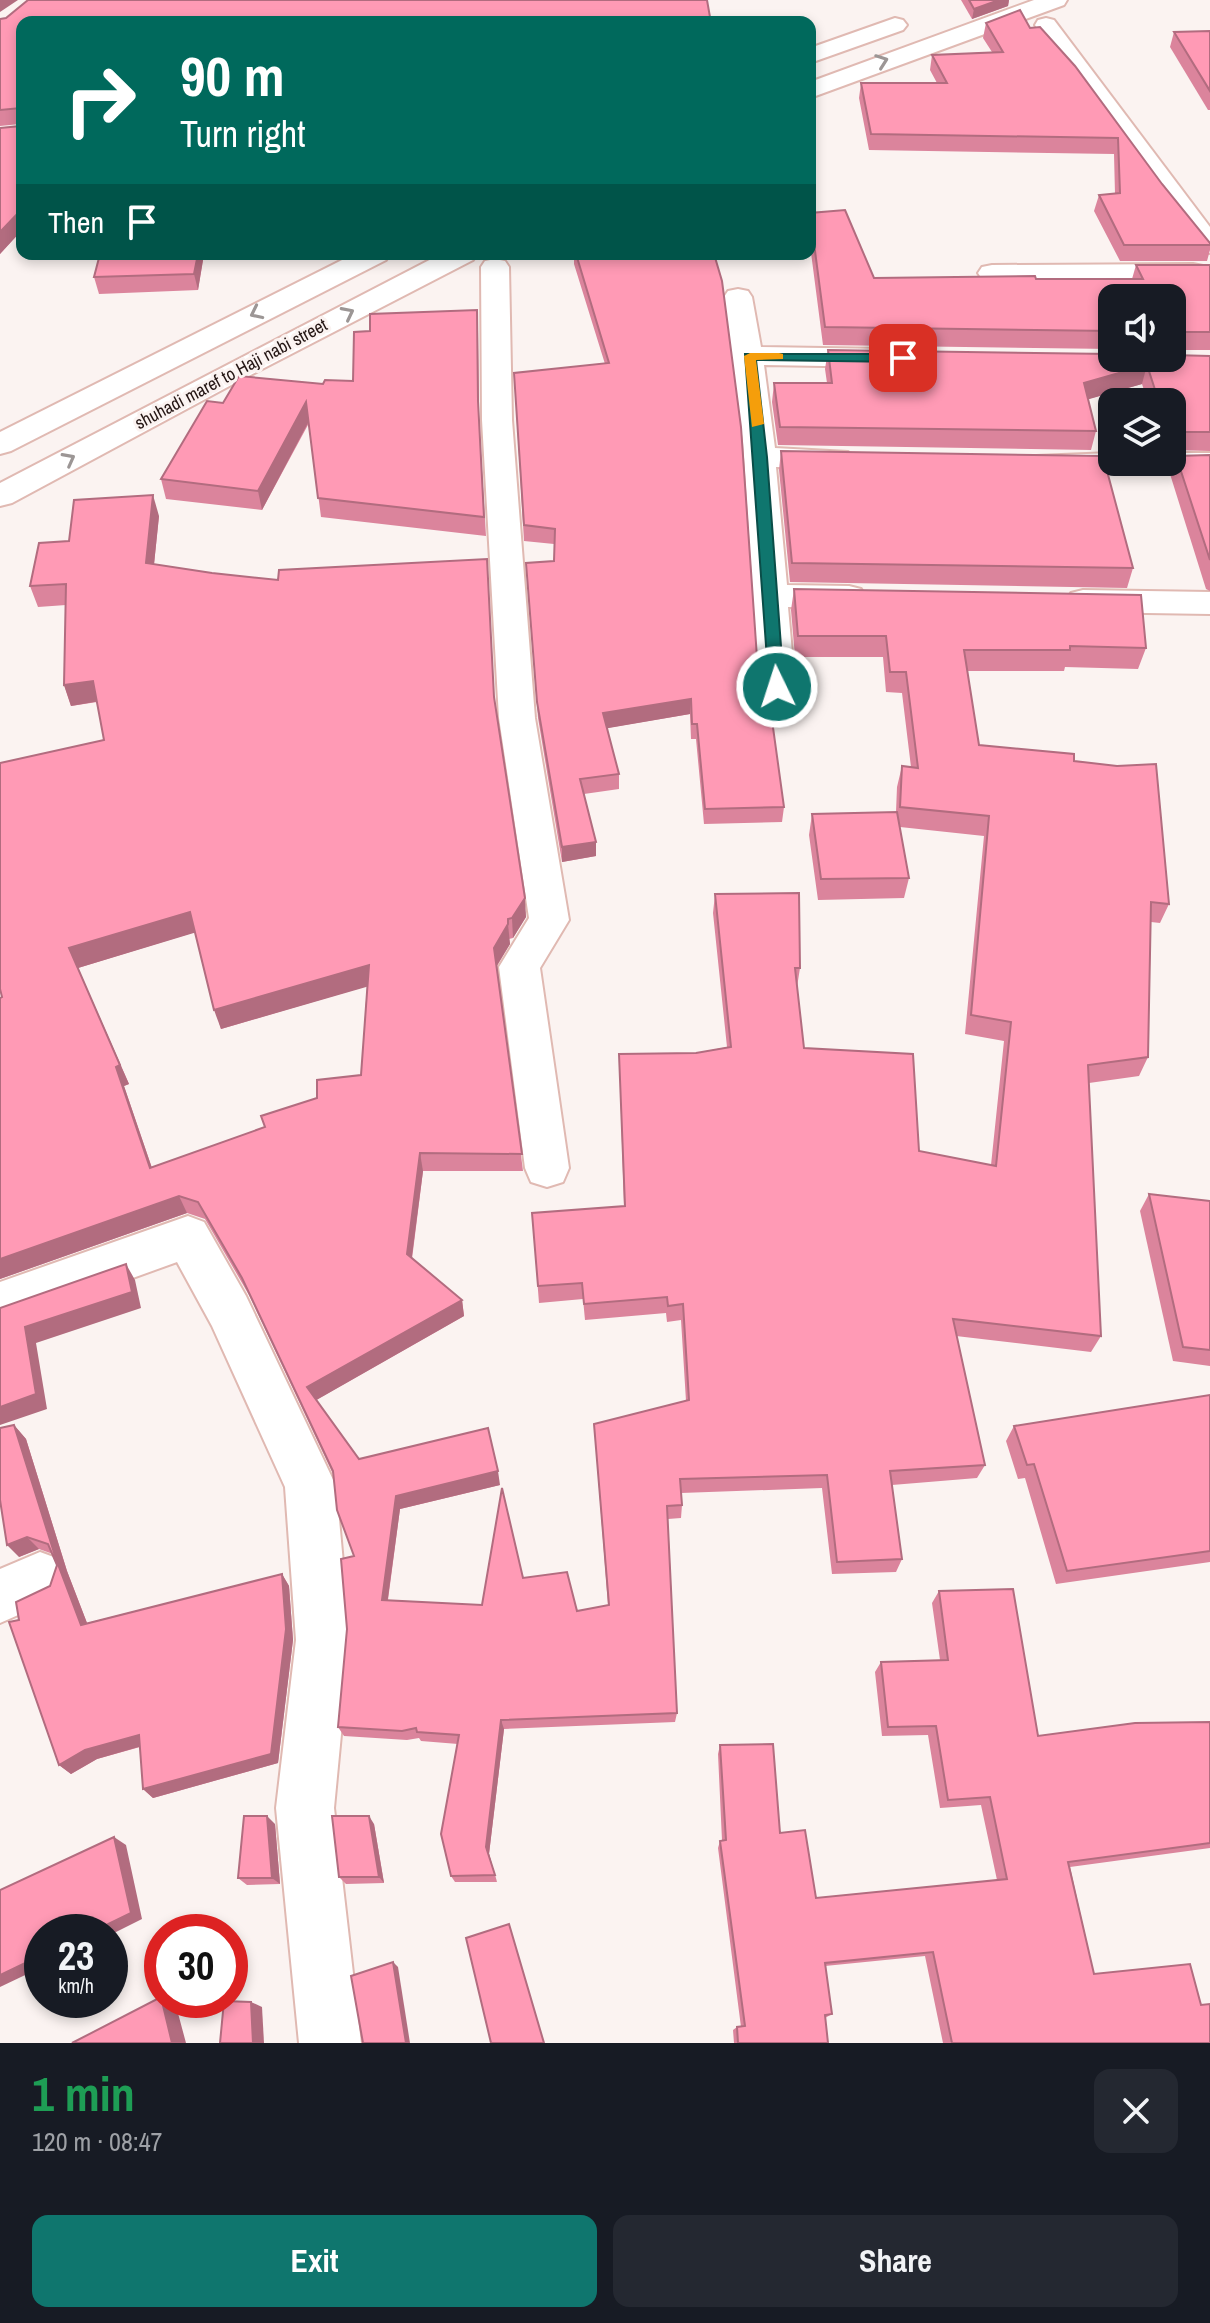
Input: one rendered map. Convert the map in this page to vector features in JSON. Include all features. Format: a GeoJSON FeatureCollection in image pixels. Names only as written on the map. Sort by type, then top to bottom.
{"type":"FeatureCollection","features":[{"type":"Feature","properties":{"kind":"main road"},"geometry":{"type":"LineString","coordinates":[[816,88],[859,70],[1056,0]]}},
{"type":"Feature","properties":{"kind":"main road"},"geometry":{"type":"LineString","coordinates":[[816,54],[922,15]]}},
{"type":"Feature","properties":{"kind":"main road"},"geometry":{"type":"LineString","coordinates":[[0,444],[364,260]]}},
{"type":"Feature","properties":{"kind":"main road","name":"shuhadi maref to Haji nabi street"},"geometry":{"type":"LineString","coordinates":[[0,496],[210,383],[479,261]]}},
{"type":"Feature","properties":{"kind":"street"},"geometry":{"type":"LineString","coordinates":[[1046,25],[1210,245]]}},
{"type":"Feature","properties":{"kind":"street"},"geometry":{"type":"LineString","coordinates":[[479,261],[497,420],[517,718],[549,920],[519,967],[547,1168]]}},
{"type":"Feature","properties":{"kind":"street"},"geometry":{"type":"LineString","coordinates":[[992,273],[1210,272]]}},
{"type":"Feature","properties":{"kind":"street"},"geometry":{"type":"LineString","coordinates":[[738,297],[750,356],[761,457],[777,687]]}},
{"type":"Feature","properties":{"kind":"street"},"geometry":{"type":"LineString","coordinates":[[750,356],[908,358]]}},
{"type":"Feature","properties":{"kind":"street"},"geometry":{"type":"LineString","coordinates":[[761,457],[869,460]]}},
{"type":"Feature","properties":{"kind":"street"},"geometry":{"type":"LineString","coordinates":[[1024,463],[1210,462]]}},
{"type":"Feature","properties":{"kind":"street"},"geometry":{"type":"LineString","coordinates":[[770,596],[880,598]]}},
{"type":"Feature","properties":{"kind":"street"},"geometry":{"type":"LineString","coordinates":[[1053,601],[1210,603]]}},
{"type":"Feature","properties":{"kind":"street"},"geometry":{"type":"LineString","coordinates":[[0,1304],[188,1237],[229,1311],[310,1486],[323,1640],[305,1808],[330,2043]]}},
{"type":"Feature","properties":{"kind":"building"},"geometry":{"type":"Polygon","coordinates":[[[28,0],[707,0],[710,16],[16,16],[16,108],[0,110],[0,19],[6,18],[28,0]]]}},
{"type":"Feature","properties":{"kind":"building"},"geometry":{"type":"Polygon","coordinates":[[[969,0],[999,0],[974,9],[969,0]]]}},
{"type":"Feature","properties":{"kind":"building"},"geometry":{"type":"Polygon","coordinates":[[[1020,10],[1030,28],[1040,27],[1075,66],[1210,245],[1124,245],[1099,195],[1120,193],[1118,138],[871,134],[861,83],[947,83],[932,55],[1003,52],[986,23],[1020,10]]]}},
{"type":"Feature","properties":{"kind":"building"},"geometry":{"type":"Polygon","coordinates":[[[1210,31],[1210,91],[1174,32],[1210,31]]]}},
{"type":"Feature","properties":{"kind":"building"},"geometry":{"type":"Polygon","coordinates":[[[16,126],[16,215],[0,232],[0,128],[16,126]]]}},
{"type":"Feature","properties":{"kind":"building"},"geometry":{"type":"Polygon","coordinates":[[[845,210],[874,278],[1035,276],[1036,279],[1143,279],[1136,265],[1210,265],[1210,332],[1186,332],[1186,284],[1098,284],[1098,331],[825,327],[816,259],[816,212],[845,210]]]}},
{"type":"Feature","properties":{"kind":"building"},"geometry":{"type":"Polygon","coordinates":[[[98,260],[197,260],[194,274],[94,277],[98,260]]]}},
{"type":"Feature","properties":{"kind":"building"},"geometry":{"type":"Polygon","coordinates":[[[578,260],[716,260],[722,281],[741,427],[758,672],[767,684],[784,807],[705,809],[697,724],[692,724],[691,699],[603,713],[619,774],[580,779],[596,842],[562,847],[537,702],[526,563],[554,561],[555,529],[524,525],[514,373],[609,363],[578,260]]]}},
{"type":"Feature","properties":{"kind":"building"},"geometry":{"type":"Polygon","coordinates":[[[477,310],[484,517],[318,498],[306,402],[258,491],[161,479],[207,401],[223,403],[239,376],[323,384],[325,380],[353,381],[354,332],[370,331],[370,314],[477,310]]]}},
{"type":"Feature","properties":{"kind":"building"},"geometry":{"type":"Polygon","coordinates":[[[828,350],[1098,354],[1098,372],[1122,372],[1084,383],[1096,431],[780,427],[774,383],[832,383],[828,350]]]}},
{"type":"Feature","properties":{"kind":"building"},"geometry":{"type":"Polygon","coordinates":[[[1186,355],[1210,356],[1210,432],[1186,432],[1186,388],[1154,388],[1149,372],[1186,372],[1186,355]]]}},
{"type":"Feature","properties":{"kind":"building"},"geometry":{"type":"Polygon","coordinates":[[[781,451],[1098,456],[1098,476],[1108,476],[1133,568],[792,563],[781,451]]]}},
{"type":"Feature","properties":{"kind":"building"},"geometry":{"type":"Polygon","coordinates":[[[1210,455],[1210,560],[1183,476],[1186,476],[1186,456],[1210,455]]]}},
{"type":"Feature","properties":{"kind":"building"},"geometry":{"type":"Polygon","coordinates":[[[153,495],[146,563],[212,573],[278,580],[279,570],[487,559],[494,697],[525,898],[512,918],[508,919],[494,948],[522,1154],[420,1153],[407,1254],[462,1300],[307,1387],[359,1459],[488,1428],[498,1471],[396,1496],[382,1600],[482,1605],[502,1488],[523,1578],[567,1572],[577,1611],[609,1605],[594,1424],[689,1400],[683,1304],[668,1306],[667,1297],[584,1304],[582,1283],[538,1286],[532,1213],[625,1206],[619,1054],[696,1053],[731,1047],[715,894],[799,893],[800,968],[795,968],[804,1048],[913,1054],[919,1151],[996,1166],[1011,1022],[971,1015],[989,816],[900,807],[902,766],[918,768],[906,672],[890,672],[886,636],[798,636],[794,589],[1141,595],[1146,648],[1070,646],[1070,650],[964,650],[979,745],[1074,754],[1074,761],[1117,766],[1156,764],[1169,904],[1151,902],[1148,1057],[1088,1065],[1101,1336],[953,1319],[985,1465],[890,1471],[902,1559],[837,1562],[827,1475],[680,1479],[682,1505],[667,1506],[677,1713],[501,1720],[486,1847],[495,1875],[451,1876],[441,1834],[459,1735],[417,1732],[416,1728],[402,1731],[338,1727],[347,1629],[341,1559],[354,1556],[337,1510],[333,1471],[242,1278],[198,1202],[179,1196],[0,1259],[0,763],[104,740],[93,681],[64,685],[66,584],[30,586],[39,543],[69,541],[74,500],[153,495]],[[190,912],[69,948],[120,1065],[116,1067],[150,1168],[265,1127],[261,1116],[317,1098],[317,1080],[361,1075],[369,965],[214,1010],[190,912]]]}},
{"type":"Feature","properties":{"kind":"building"},"geometry":{"type":"Polygon","coordinates":[[[897,812],[909,878],[821,879],[812,814],[897,812]]]}},
{"type":"Feature","properties":{"kind":"building"},"geometry":{"type":"Polygon","coordinates":[[[1149,1194],[1210,1201],[1210,1350],[1183,1347],[1149,1194]]]}},
{"type":"Feature","properties":{"kind":"building"},"geometry":{"type":"Polygon","coordinates":[[[126,1264],[132,1292],[25,1327],[36,1394],[0,1407],[0,1308],[126,1264]]]}},
{"type":"Feature","properties":{"kind":"building"},"geometry":{"type":"Polygon","coordinates":[[[1210,1395],[1210,1551],[1067,1571],[1034,1464],[1027,1465],[1014,1426],[1210,1395]]]}},
{"type":"Feature","properties":{"kind":"building"},"geometry":{"type":"Polygon","coordinates":[[[14,1425],[56,1559],[81,1625],[282,1574],[286,1629],[271,1754],[143,1789],[139,1735],[85,1750],[59,1765],[9,1622],[19,1620],[16,1602],[50,1586],[57,1565],[48,1544],[27,1537],[7,1545],[0,1500],[0,1428],[14,1425]]]}},
{"type":"Feature","properties":{"kind":"building"},"geometry":{"type":"Polygon","coordinates":[[[1013,1589],[1038,1736],[1135,1723],[1210,1722],[1210,1843],[1068,1862],[1094,1974],[1190,1964],[1201,2005],[1210,2004],[1210,2043],[952,2043],[933,1952],[825,1963],[832,2014],[825,2015],[828,2043],[738,2043],[737,2027],[745,2026],[720,1841],[726,1840],[720,1745],[773,1744],[780,1833],[805,1830],[816,1898],[1007,1879],[990,1797],[948,1800],[936,1726],[888,1727],[881,1662],[948,1660],[939,1591],[1013,1589]]]}},
{"type":"Feature","properties":{"kind":"building"},"geometry":{"type":"Polygon","coordinates":[[[244,1816],[267,1816],[272,1878],[238,1878],[244,1816]]]}},
{"type":"Feature","properties":{"kind":"building"},"geometry":{"type":"Polygon","coordinates":[[[332,1816],[369,1816],[379,1877],[339,1877],[332,1816]]]}},
{"type":"Feature","properties":{"kind":"building"},"geometry":{"type":"Polygon","coordinates":[[[114,1837],[131,1913],[24,1914],[24,1964],[0,1975],[0,1890],[114,1837]]]}},
{"type":"Feature","properties":{"kind":"building"},"geometry":{"type":"Polygon","coordinates":[[[509,1924],[544,2043],[491,2043],[466,1938],[509,1924]]]}},
{"type":"Feature","properties":{"kind":"building"},"geometry":{"type":"Polygon","coordinates":[[[393,1962],[406,2043],[363,2043],[351,1976],[393,1962]]]}},
{"type":"Feature","properties":{"kind":"building"},"geometry":{"type":"Polygon","coordinates":[[[248,2002],[251,2002],[253,2043],[220,2043],[222,2018],[248,2018],[248,2002]]]}},
{"type":"Feature","properties":{"kind":"building"},"geometry":{"type":"Polygon","coordinates":[[[144,2006],[144,2018],[166,2018],[172,2043],[72,2043],[120,2018],[128,2018],[128,2014],[144,2006]]]}},
{"type":"Feature","properties":{"kind":"slow traffic"},"geometry":{"type":"LineString","coordinates":[[757,424],[750,356],[779,357]]}},
{"type":"Feature","properties":{"kind":"route"},"geometry":{"type":"LineString","coordinates":[[777,687],[761,457],[750,356],[903,358]]}}]}
